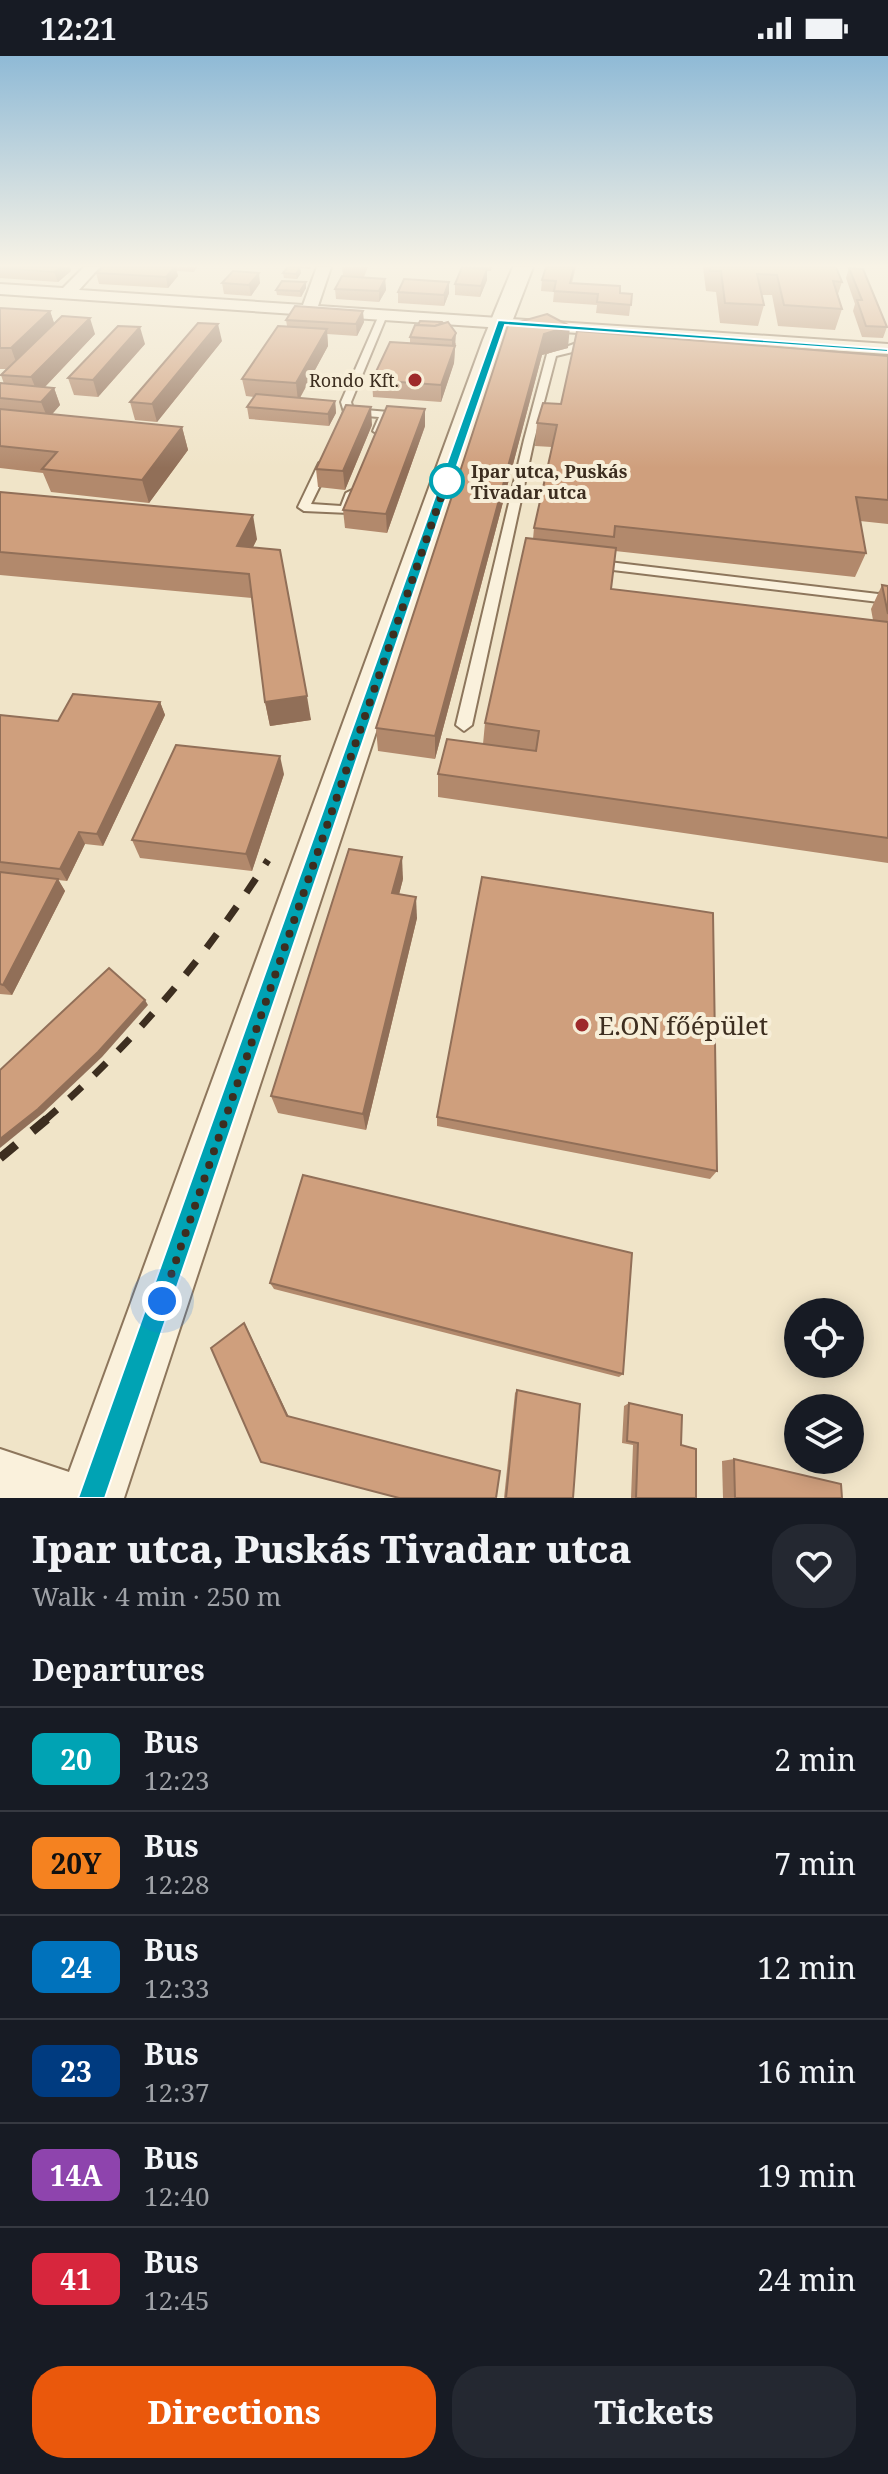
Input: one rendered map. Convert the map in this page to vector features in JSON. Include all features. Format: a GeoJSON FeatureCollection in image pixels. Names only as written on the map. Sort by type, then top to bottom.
{"type":"FeatureCollection","features":[{"type":"Feature","properties":{"kind":"street"},"geometry":{"type":"LineString","coordinates":[[92,1498],[497,334]]}},
{"type":"Feature","properties":{"kind":"street"},"geometry":{"type":"LineString","coordinates":[[677,334],[888,349]]}},
{"type":"Feature","properties":{"kind":"street"},"geometry":{"type":"LineString","coordinates":[[0,1481],[54,1498]]}},
{"type":"Feature","properties":{"kind":"lane"},"geometry":{"type":"LineString","coordinates":[[336,439],[349,412],[346,402],[375,334]]}},
{"type":"Feature","properties":{"kind":"lane"},"geometry":{"type":"LineString","coordinates":[[464,725],[552,354],[574,347],[610,347]]}},
{"type":"Feature","properties":{"kind":"lane"},"geometry":{"type":"LineString","coordinates":[[349,412],[385,414],[373,442]]}},
{"type":"Feature","properties":{"kind":"lane"},"geometry":{"type":"LineString","coordinates":[[330,452],[304,507],[345,510],[357,483]]}},
{"type":"Feature","properties":{"kind":"lane"},"geometry":{"type":"LineString","coordinates":[[503,554],[519,556]]}},
{"type":"Feature","properties":{"kind":"lane"},"geometry":{"type":"LineString","coordinates":[[582,563],[879,598],[888,594]]}},
{"type":"Feature","properties":{"kind":"building"},"geometry":{"type":"Polygon","coordinates":[[[0,334],[25,334],[11,348],[0,348],[0,334]]]}},
{"type":"Feature","properties":{"kind":"building"},"geometry":{"type":"Polygon","coordinates":[[[43,334],[74,334],[31,377],[1,375],[43,334]]]}},
{"type":"Feature","properties":{"kind":"building"},"geometry":{"type":"Polygon","coordinates":[[[110,334],[134,334],[93,380],[68,378],[110,334]]]}},
{"type":"Feature","properties":{"kind":"building"},"geometry":{"type":"Polygon","coordinates":[[[188,334],[210,334],[152,404],[130,402],[188,334]]]}},
{"type":"Feature","properties":{"kind":"building"},"geometry":{"type":"Polygon","coordinates":[[[272,334],[324,334],[296,383],[242,379],[272,334]]]}},
{"type":"Feature","properties":{"kind":"building"},"geometry":{"type":"Polygon","coordinates":[[[411,334],[455,334],[452,340],[410,337],[411,334]]]}},
{"type":"Feature","properties":{"kind":"building"},"geometry":{"type":"Polygon","coordinates":[[[505,334],[544,334],[435,736],[376,728],[505,334]]]}},
{"type":"Feature","properties":{"kind":"building"},"geometry":{"type":"Polygon","coordinates":[[[576,334],[618,334],[888,356],[888,500],[856,497],[866,553],[615,526],[614,537],[534,528],[557,425],[537,423],[543,403],[561,404],[576,334]]]}},
{"type":"Feature","properties":{"kind":"building"},"geometry":{"type":"Polygon","coordinates":[[[390,342],[455,346],[441,385],[372,380],[390,342]]]}},
{"type":"Feature","properties":{"kind":"building"},"geometry":{"type":"Polygon","coordinates":[[[0,383],[54,388],[41,402],[0,398],[0,383]]]}},
{"type":"Feature","properties":{"kind":"building"},"geometry":{"type":"Polygon","coordinates":[[[256,394],[335,401],[328,414],[247,407],[256,394]]]}},
{"type":"Feature","properties":{"kind":"building"},"geometry":{"type":"Polygon","coordinates":[[[346,405],[371,407],[343,471],[316,469],[346,405]]]}},
{"type":"Feature","properties":{"kind":"building"},"geometry":{"type":"Polygon","coordinates":[[[387,406],[425,409],[386,514],[343,510],[387,406]]]}},
{"type":"Feature","properties":{"kind":"building"},"geometry":{"type":"Polygon","coordinates":[[[0,409],[182,427],[142,480],[42,469],[57,452],[0,446],[0,409]]]}},
{"type":"Feature","properties":{"kind":"building"},"geometry":{"type":"Polygon","coordinates":[[[0,492],[253,515],[237,546],[280,550],[307,696],[265,702],[249,574],[0,552],[0,492]]]}},
{"type":"Feature","properties":{"kind":"building"},"geometry":{"type":"Polygon","coordinates":[[[526,538],[616,548],[611,589],[888,622],[888,838],[438,774],[447,739],[536,751],[539,731],[485,723],[526,538]]]}},
{"type":"Feature","properties":{"kind":"building"},"geometry":{"type":"Polygon","coordinates":[[[882,585],[888,586],[888,614],[882,585]]]}},
{"type":"Feature","properties":{"kind":"building"},"geometry":{"type":"Polygon","coordinates":[[[73,694],[160,702],[97,834],[79,832],[60,869],[0,862],[0,715],[58,721],[73,694]]]}},
{"type":"Feature","properties":{"kind":"building"},"geometry":{"type":"Polygon","coordinates":[[[176,745],[280,756],[246,854],[132,840],[176,745]]]}},
{"type":"Feature","properties":{"kind":"building"},"geometry":{"type":"Polygon","coordinates":[[[349,849],[402,857],[392,893],[416,897],[363,1114],[271,1096],[349,849]]]}},
{"type":"Feature","properties":{"kind":"building"},"geometry":{"type":"Polygon","coordinates":[[[0,872],[58,879],[3,985],[0,984],[0,872]]]}},
{"type":"Feature","properties":{"kind":"building","name":"E.ON főépület"},"geometry":{"type":"Polygon","coordinates":[[[482,877],[713,913],[717,1171],[437,1117],[482,877]]]}},
{"type":"Feature","properties":{"kind":"building"},"geometry":{"type":"Polygon","coordinates":[[[109,968],[145,1000],[98,1052],[38,1109],[0,1139],[0,1070],[109,968]]]}},
{"type":"Feature","properties":{"kind":"building"},"geometry":{"type":"Polygon","coordinates":[[[303,1175],[632,1253],[623,1374],[270,1283],[303,1175]]]}},
{"type":"Feature","properties":{"kind":"building"},"geometry":{"type":"Polygon","coordinates":[[[244,1323],[287,1416],[500,1471],[496,1498],[399,1498],[261,1462],[211,1348],[244,1323]]]}},
{"type":"Feature","properties":{"kind":"building"},"geometry":{"type":"Polygon","coordinates":[[[517,1390],[580,1404],[573,1498],[506,1498],[517,1390]]]}},
{"type":"Feature","properties":{"kind":"building"},"geometry":{"type":"Polygon","coordinates":[[[629,1403],[682,1415],[681,1445],[696,1449],[696,1498],[636,1498],[638,1443],[627,1441],[629,1403]]]}},
{"type":"Feature","properties":{"kind":"building"},"geometry":{"type":"Polygon","coordinates":[[[734,1459],[784,1471],[784,1474],[798,1474],[841,1484],[842,1498],[735,1498],[734,1459]]]}},
{"type":"Feature","properties":{"kind":"railway"},"geometry":{"type":"LineString","coordinates":[[44,1121],[108,1062],[166,998],[219,931],[268,860]]}},
{"type":"Feature","properties":{"kind":"railway"},"geometry":{"type":"LineString","coordinates":[[0,1158],[47,1119]]}},
{"type":"Feature","properties":{"kind":"bus line","name":"20"},"geometry":{"type":"LineString","coordinates":[[92,1498],[496,334]]}},
{"type":"Feature","properties":{"kind":"bus line","name":"20"},"geometry":{"type":"LineString","coordinates":[[686,334],[888,349]]}},
{"type":"Feature","properties":{"kind":"place","name":"Rondo Kft."},"geometry":{"type":"Point","coordinates":[415,380]}},
{"type":"Feature","properties":{"kind":"place","name":"Ipar utca, Puskás Tivadar utca"},"geometry":{"type":"Point","coordinates":[447,481]}},
{"type":"Feature","properties":{"kind":"place","name":"E.ON főépület"},"geometry":{"type":"Point","coordinates":[582,1025]}},
{"type":"Feature","properties":{"kind":"route"},"geometry":{"type":"LineString","coordinates":[[162,1301],[448,477],[447,481]]}}]}
